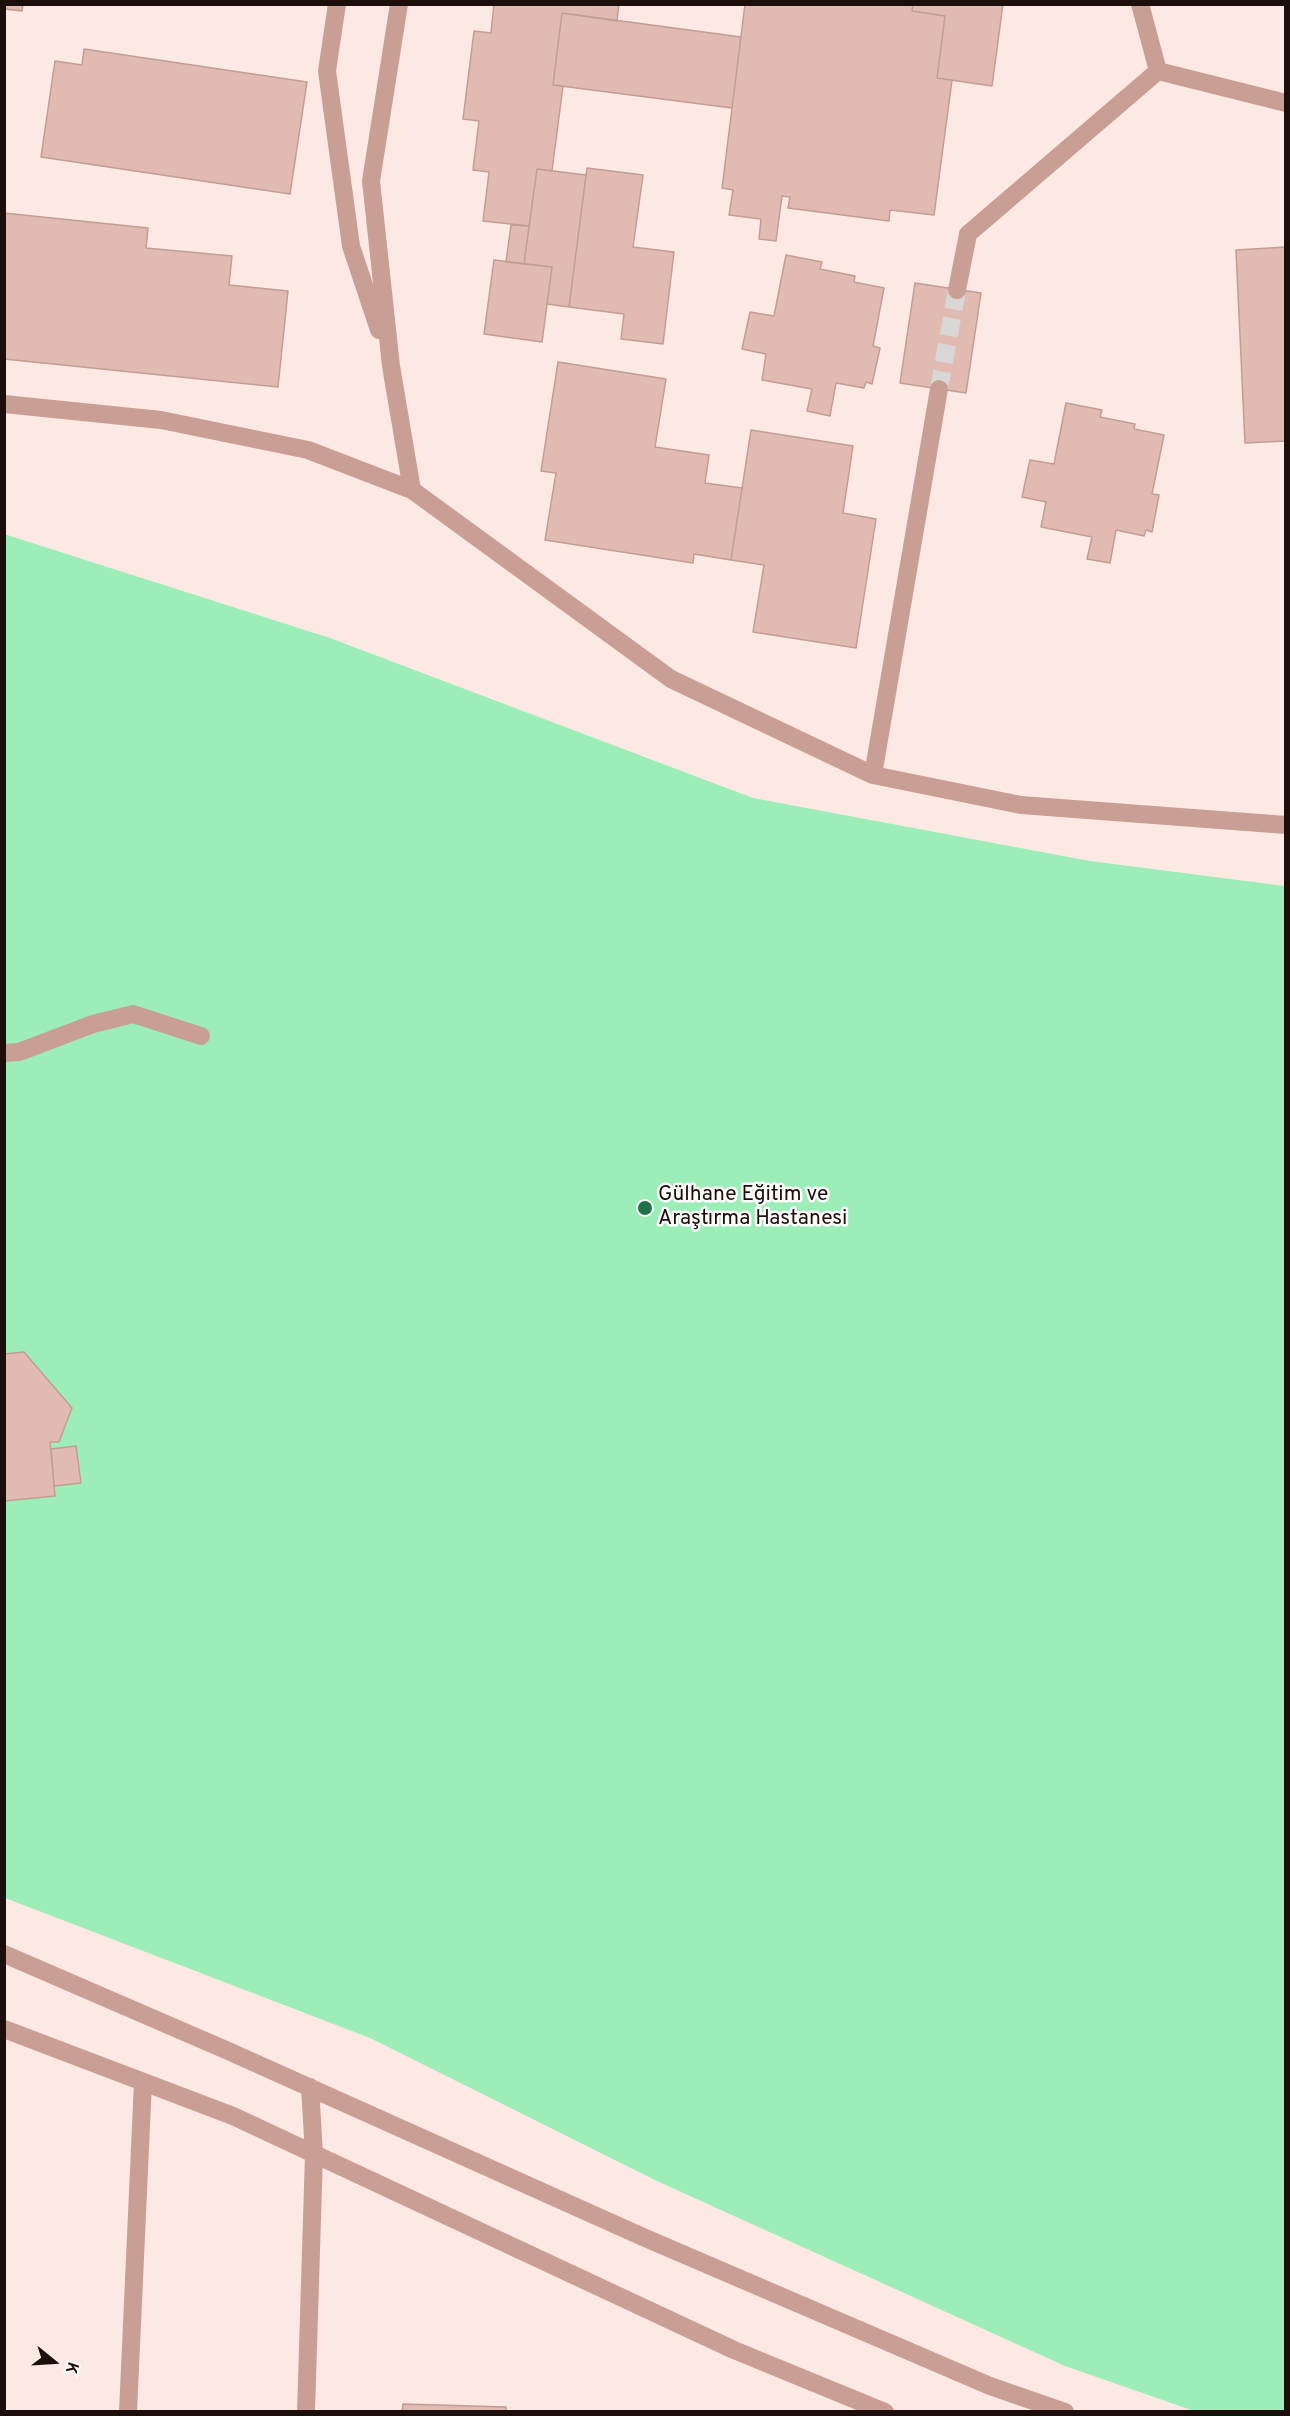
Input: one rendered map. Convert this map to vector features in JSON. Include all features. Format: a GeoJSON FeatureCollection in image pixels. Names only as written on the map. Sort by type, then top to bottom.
{"type":"FeatureCollection","features":[{"type":"Feature","properties":{"kind":"lane"},"geometry":{"type":"LineString","coordinates":[[337,4],[327,70],[351,246],[391,366]]}},
{"type":"Feature","properties":{"kind":"lane"},"geometry":{"type":"LineString","coordinates":[[399,4],[371,181],[391,366],[412,490]]}},
{"type":"Feature","properties":{"kind":"lane"},"geometry":{"type":"LineString","coordinates":[[1140,4],[1158,71]]}},
{"type":"Feature","properties":{"kind":"lane"},"geometry":{"type":"LineString","coordinates":[[1158,71],[1286,103]]}},
{"type":"Feature","properties":{"kind":"lane"},"geometry":{"type":"LineString","coordinates":[[957,290],[968,234],[1158,71]]}},
{"type":"Feature","properties":{"kind":"lane"},"geometry":{"type":"LineString","coordinates":[[873,775],[939,389]]}},
{"type":"Feature","properties":{"kind":"lane"},"geometry":{"type":"LineString","coordinates":[[4,404],[161,420],[309,450],[412,490],[671,680],[873,775],[1021,805],[1286,825]]}},
{"type":"Feature","properties":{"kind":"lane"},"geometry":{"type":"LineString","coordinates":[[4,1053],[19,1052],[93,1024],[133,1014],[201,1036]]}},
{"type":"Feature","properties":{"kind":"lane"},"geometry":{"type":"LineString","coordinates":[[4,1954],[310,2087],[642,2237],[990,2386],[1065,2412]]}},
{"type":"Feature","properties":{"kind":"lane"},"geometry":{"type":"LineString","coordinates":[[4,2029],[233,2116],[734,2350],[885,2412]]}},
{"type":"Feature","properties":{"kind":"lane"},"geometry":{"type":"LineString","coordinates":[[128,2412],[143,2082]]}},
{"type":"Feature","properties":{"kind":"lane"},"geometry":{"type":"LineString","coordinates":[[306,2412],[314,2154],[310,2087]]}},
{"type":"Feature","properties":{"kind":"shaded area","name":"Gülhane Eğitim ve Araştırma Hastanesi"},"geometry":{"type":"Polygon","coordinates":[[[5,5],[1285,5],[1285,2411],[5,2411],[5,5]]]}},
{"type":"Feature","properties":{"kind":"green space"},"geometry":{"type":"Polygon","coordinates":[[[4,534],[330,638],[753,798],[1090,861],[1285,886],[1285,2411],[1194,2411],[1065,2366],[657,2181],[370,2038],[5,1898],[4,534]]]}},
{"type":"Feature","properties":{"kind":"building"},"geometry":{"type":"Polygon","coordinates":[[[4,4],[23,4],[22,11],[4,9],[4,4]]]}},
{"type":"Feature","properties":{"kind":"building"},"geometry":{"type":"Polygon","coordinates":[[[494,4],[619,4],[617,21],[562,13],[553,85],[563,86],[552,171],[537,169],[529,226],[483,221],[489,172],[473,170],[479,121],[463,119],[474,31],[491,33],[494,4]]]}},
{"type":"Feature","properties":{"kind":"building"},"geometry":{"type":"Polygon","coordinates":[[[745,4],[913,4],[912,11],[945,16],[937,78],[952,80],[934,215],[890,210],[889,221],[788,208],[790,197],[782,196],[776,241],[759,239],[761,219],[729,215],[733,190],[722,188],[745,4]]]}},
{"type":"Feature","properties":{"kind":"building"},"geometry":{"type":"Polygon","coordinates":[[[913,4],[1003,4],[992,86],[937,78],[945,16],[912,11],[913,4]]]}},
{"type":"Feature","properties":{"kind":"building"},"geometry":{"type":"Polygon","coordinates":[[[562,13],[741,37],[732,108],[553,85],[562,13]]]}},
{"type":"Feature","properties":{"kind":"building"},"geometry":{"type":"Polygon","coordinates":[[[84,49],[307,82],[290,194],[41,157],[55,61],[82,65],[84,49]]]}},
{"type":"Feature","properties":{"kind":"building"},"geometry":{"type":"Polygon","coordinates":[[[587,168],[643,175],[633,247],[674,252],[663,344],[621,339],[624,314],[569,307],[587,168]]]}},
{"type":"Feature","properties":{"kind":"building"},"geometry":{"type":"Polygon","coordinates":[[[537,169],[586,175],[569,307],[547,304],[552,267],[524,264],[537,169]]]}},
{"type":"Feature","properties":{"kind":"building"},"geometry":{"type":"Polygon","coordinates":[[[4,213],[148,228],[146,248],[232,256],[229,285],[288,291],[278,387],[4,359],[4,213]]]}},
{"type":"Feature","properties":{"kind":"building"},"geometry":{"type":"Polygon","coordinates":[[[511,225],[529,226],[524,264],[506,262],[511,225]]]}},
{"type":"Feature","properties":{"kind":"building"},"geometry":{"type":"Polygon","coordinates":[[[1286,247],[1286,441],[1245,443],[1236,250],[1286,247]]]}},
{"type":"Feature","properties":{"kind":"building"},"geometry":{"type":"Polygon","coordinates":[[[786,255],[822,262],[820,269],[855,276],[854,282],[884,288],[873,346],[880,348],[872,384],[866,382],[864,388],[836,383],[830,416],[807,411],[812,389],[762,380],[766,354],[742,349],[750,312],[774,316],[786,255]]]}},
{"type":"Feature","properties":{"kind":"building"},"geometry":{"type":"Polygon","coordinates":[[[494,260],[552,267],[542,342],[484,334],[494,260]]]}},
{"type":"Feature","properties":{"kind":"building"},"geometry":{"type":"Polygon","coordinates":[[[915,283],[981,293],[966,393],[900,383],[915,283]]]}},
{"type":"Feature","properties":{"kind":"building"},"geometry":{"type":"Polygon","coordinates":[[[558,362],[666,379],[655,447],[709,455],[705,483],[742,488],[731,560],[694,554],[693,563],[545,540],[556,473],[541,471],[558,362]]]}},
{"type":"Feature","properties":{"kind":"building"},"geometry":{"type":"Polygon","coordinates":[[[1066,403],[1102,410],[1100,417],[1135,424],[1134,429],[1164,435],[1152,494],[1159,495],[1152,532],[1146,530],[1144,536],[1116,530],[1110,563],[1087,559],[1092,537],[1041,527],[1046,502],[1022,497],[1030,460],[1054,464],[1066,403]]]}},
{"type":"Feature","properties":{"kind":"building"},"geometry":{"type":"Polygon","coordinates":[[[751,430],[853,446],[843,513],[876,519],[856,648],[753,632],[764,565],[731,560],[751,430]]]}},
{"type":"Feature","properties":{"kind":"building"},"geometry":{"type":"Polygon","coordinates":[[[24,1352],[72,1408],[59,1442],[50,1442],[55,1496],[4,1501],[4,1354],[24,1352]]]}},
{"type":"Feature","properties":{"kind":"building"},"geometry":{"type":"Polygon","coordinates":[[[76,1446],[81,1483],[54,1486],[51,1449],[76,1446]]]}},
{"type":"Feature","properties":{"kind":"building"},"geometry":{"type":"Polygon","coordinates":[[[403,2404],[506,2407],[506,2412],[402,2412],[403,2404]]]}},
{"type":"Feature","properties":{"kind":"tunnel"},"geometry":{"type":"LineString","coordinates":[[939,389],[957,290]]}},
{"type":"Feature","properties":{"kind":"place","name":"Gülhane Eğitim ve Araştırma Hastanesi"},"geometry":{"type":"Point","coordinates":[645,1208]}}]}
